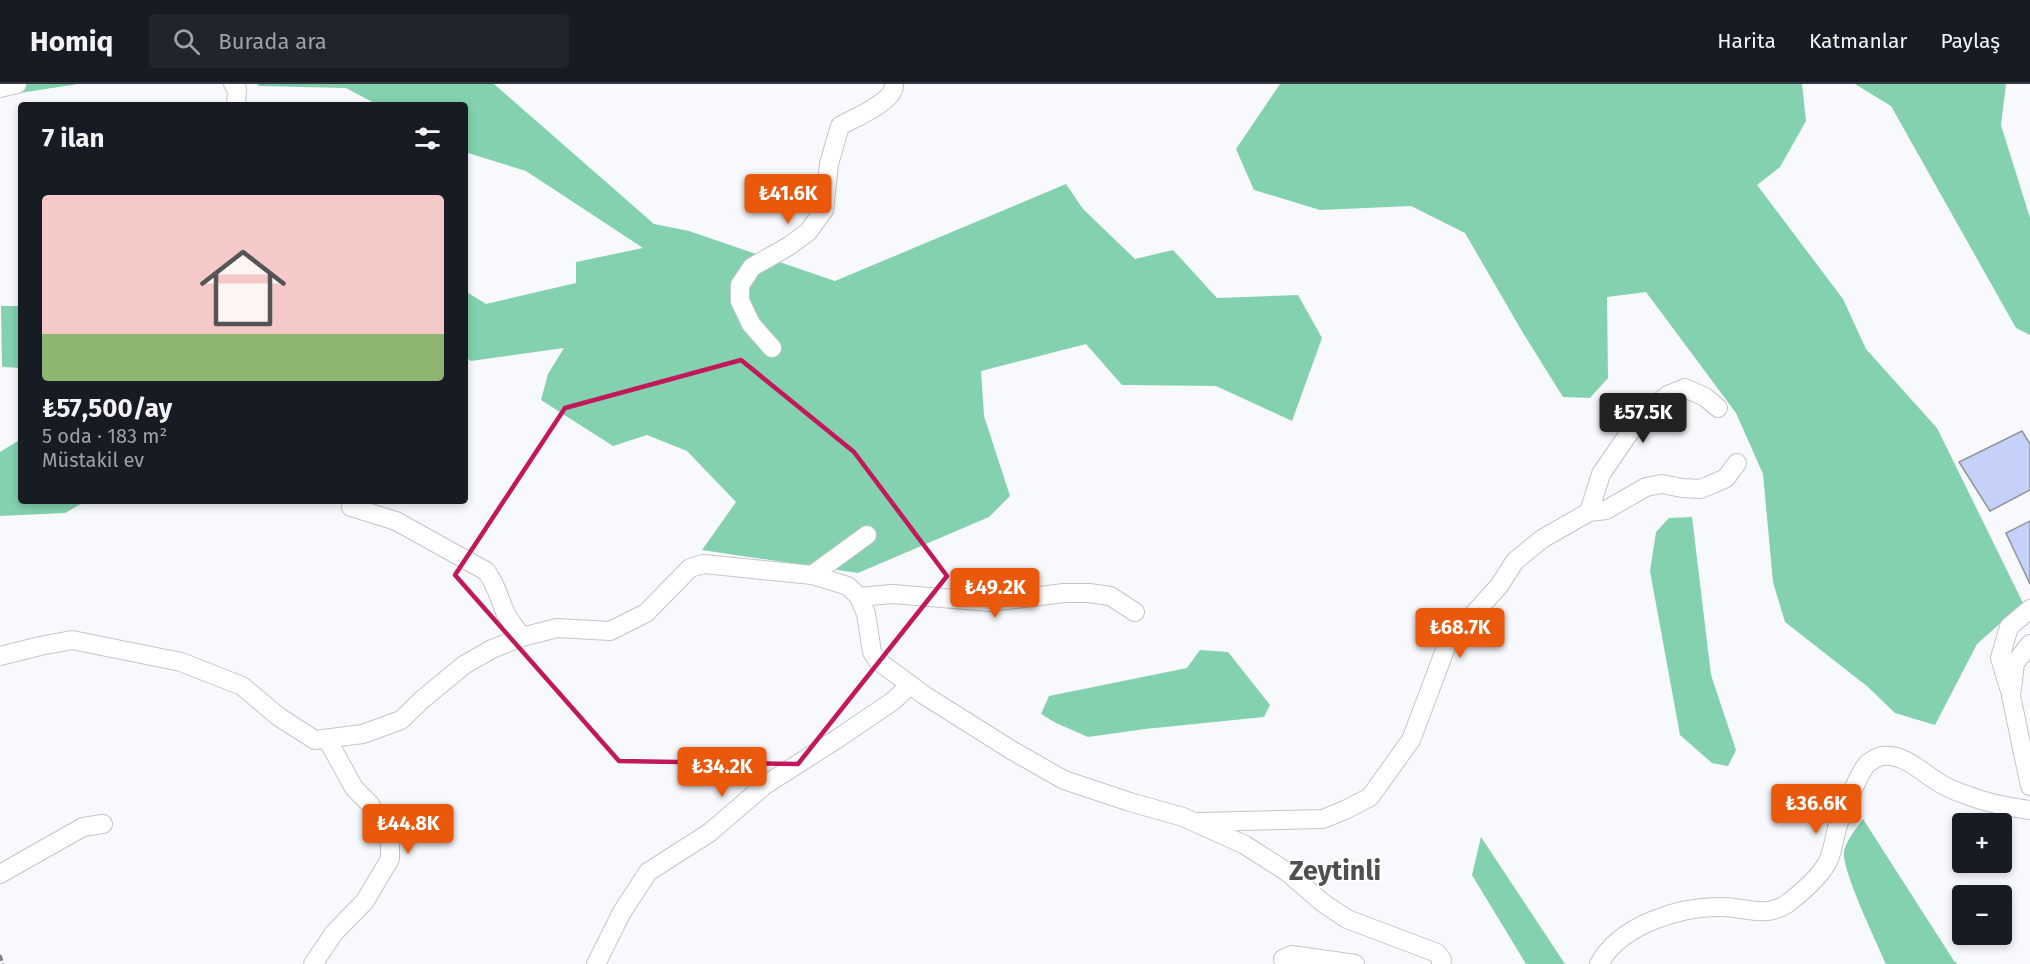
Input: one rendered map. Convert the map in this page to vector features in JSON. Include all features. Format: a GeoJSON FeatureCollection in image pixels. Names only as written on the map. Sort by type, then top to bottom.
{"type":"FeatureCollection","features":[{"type":"Feature","properties":{"kind":"street"},"geometry":{"type":"LineString","coordinates":[[0,88],[17,84]]}},
{"type":"Feature","properties":{"kind":"street"},"geometry":{"type":"LineString","coordinates":[[233,84],[237,89],[236,102]]}},
{"type":"Feature","properties":{"kind":"street"},"geometry":{"type":"LineString","coordinates":[[772,348],[751,324],[740,301],[740,285],[752,267],[789,246],[808,232],[824,210],[829,164],[840,126],[889,98],[894,90],[894,84]]}},
{"type":"Feature","properties":{"kind":"street"},"geometry":{"type":"LineString","coordinates":[[1590,512],[1600,474],[1640,417],[1668,395],[1685,388],[1706,397],[1718,408]]}},
{"type":"Feature","properties":{"kind":"street"},"geometry":{"type":"LineString","coordinates":[[1194,822],[1323,819],[1370,797],[1411,740],[1448,642],[1499,586],[1515,561],[1542,539],[1590,512],[1606,510],[1646,487],[1662,484],[1700,489],[1726,478],[1737,463]]}},
{"type":"Feature","properties":{"kind":"street"},"geometry":{"type":"LineString","coordinates":[[351,507],[396,521],[486,571],[502,600],[505,613],[522,637]]}},
{"type":"Feature","properties":{"kind":"street"},"geometry":{"type":"LineString","coordinates":[[812,575],[867,535]]}},
{"type":"Feature","properties":{"kind":"street"},"geometry":{"type":"LineString","coordinates":[[0,656],[72,640],[181,662],[242,686],[279,717],[315,741],[363,734],[401,720],[464,665],[492,649],[522,637],[557,628],[610,631],[646,613],[690,568],[704,564],[812,575],[848,586],[859,597],[866,614],[872,651],[878,661],[910,685],[1013,751],[1064,780],[1183,817],[1245,845],[1287,872],[1323,903],[1347,919],[1437,953],[1442,960],[1441,964]]}},
{"type":"Feature","properties":{"kind":"street"},"geometry":{"type":"LineString","coordinates":[[859,597],[892,594],[991,602],[1064,593],[1089,593],[1110,596],[1135,612]]}},
{"type":"Feature","properties":{"kind":"street"},"geometry":{"type":"LineString","coordinates":[[2030,609],[2009,627],[2000,658],[2011,696],[2030,786]]}},
{"type":"Feature","properties":{"kind":"street"},"geometry":{"type":"LineString","coordinates":[[2011,696],[2015,663],[2030,644]]}},
{"type":"Feature","properties":{"kind":"street"},"geometry":{"type":"LineString","coordinates":[[596,964],[622,912],[648,872],[709,833],[765,785],[837,739],[893,700],[910,685]]}},
{"type":"Feature","properties":{"kind":"street"},"geometry":{"type":"LineString","coordinates":[[313,964],[334,933],[365,901],[390,859],[390,843],[370,804],[354,788],[327,739]]}},
{"type":"Feature","properties":{"kind":"street"},"geometry":{"type":"LineString","coordinates":[[1599,964],[1606,951],[1628,933],[1661,917],[1686,911],[1722,907],[1763,913],[1786,904],[1828,863],[1838,824],[1866,765],[1880,756],[1895,756],[1909,762],[1937,782],[1963,794],[2000,806],[2030,810]]}},
{"type":"Feature","properties":{"kind":"street"},"geometry":{"type":"LineString","coordinates":[[0,874],[83,827],[103,824]]}},
{"type":"Feature","properties":{"kind":"street"},"geometry":{"type":"LineString","coordinates":[[1279,962],[1292,955],[1355,964]]}},
{"type":"Feature","properties":{"kind":"path"},"geometry":{"type":"LineString","coordinates":[[0,956],[3,964]]}},
{"type":"Feature","properties":{"kind":"highlighted area"},"geometry":{"type":"Polygon","coordinates":[[[741,360],[854,452],[947,576],[798,764],[619,761],[455,575],[565,408],[741,360]]]}},
{"type":"Feature","properties":{"kind":"green space"},"geometry":{"type":"Polygon","coordinates":[[[0,84],[78,84],[0,96],[0,84]]]}},
{"type":"Feature","properties":{"kind":"green space"},"geometry":{"type":"Polygon","coordinates":[[[257,84],[494,84],[654,224],[689,231],[835,281],[1066,184],[1083,209],[1135,259],[1173,250],[1217,298],[1298,295],[1322,338],[1292,421],[1216,386],[1122,385],[1086,344],[981,371],[984,416],[1010,496],[989,517],[858,573],[702,550],[736,502],[687,451],[647,435],[613,446],[541,400],[548,374],[564,348],[471,361],[468,359],[468,293],[486,304],[576,283],[576,262],[643,248],[526,171],[468,153],[468,102],[372,102],[346,88],[259,86],[257,84]]]}},
{"type":"Feature","properties":{"kind":"green space"},"geometry":{"type":"Polygon","coordinates":[[[1280,84],[1802,84],[1806,121],[1780,167],[1757,185],[1843,299],[1866,349],[1937,428],[2023,603],[1977,644],[1935,725],[1895,713],[1868,687],[1785,622],[1773,582],[1763,474],[1736,413],[1646,292],[1607,297],[1608,378],[1590,398],[1563,397],[1465,233],[1411,206],[1320,210],[1254,190],[1236,149],[1280,84]]]}},
{"type":"Feature","properties":{"kind":"green space"},"geometry":{"type":"Polygon","coordinates":[[[1855,84],[2006,84],[2001,125],[2030,218],[2030,335],[2016,328],[1891,106],[1855,84]]]}},
{"type":"Feature","properties":{"kind":"green space"},"geometry":{"type":"Polygon","coordinates":[[[1,306],[18,306],[18,368],[2,367],[1,306]]]}},
{"type":"Feature","properties":{"kind":"green space"},"geometry":{"type":"Polygon","coordinates":[[[18,441],[18,504],[81,504],[65,513],[0,516],[0,452],[18,441]]]}},
{"type":"Feature","properties":{"kind":"green space"},"geometry":{"type":"Polygon","coordinates":[[[1692,517],[1711,675],[1736,750],[1728,766],[1712,763],[1680,735],[1650,571],[1656,532],[1669,518],[1692,517]]]}},
{"type":"Feature","properties":{"kind":"green space"},"geometry":{"type":"Polygon","coordinates":[[[1200,650],[1228,652],[1270,705],[1264,717],[1088,737],[1041,714],[1049,696],[1187,668],[1200,650]]]}},
{"type":"Feature","properties":{"kind":"green space"},"geometry":{"type":"Polygon","coordinates":[[[1863,819],[1958,964],[1886,964],[1854,889],[1845,860],[1844,851],[1847,842],[1863,819]]]}},
{"type":"Feature","properties":{"kind":"green space"},"geometry":{"type":"Polygon","coordinates":[[[1481,837],[1565,964],[1526,964],[1472,875],[1481,837]]]}},
{"type":"Feature","properties":{"kind":"building"},"geometry":{"type":"Polygon","coordinates":[[[2022,431],[2030,444],[2030,490],[1990,511],[1959,462],[2022,431]]]}},
{"type":"Feature","properties":{"kind":"building"},"geometry":{"type":"Polygon","coordinates":[[[2030,521],[2030,584],[2006,533],[2030,521]]]}},
{"type":"Feature","properties":{"kind":"district","name":"Zeytinli"},"geometry":{"type":"Point","coordinates":[1335,871]}}]}
